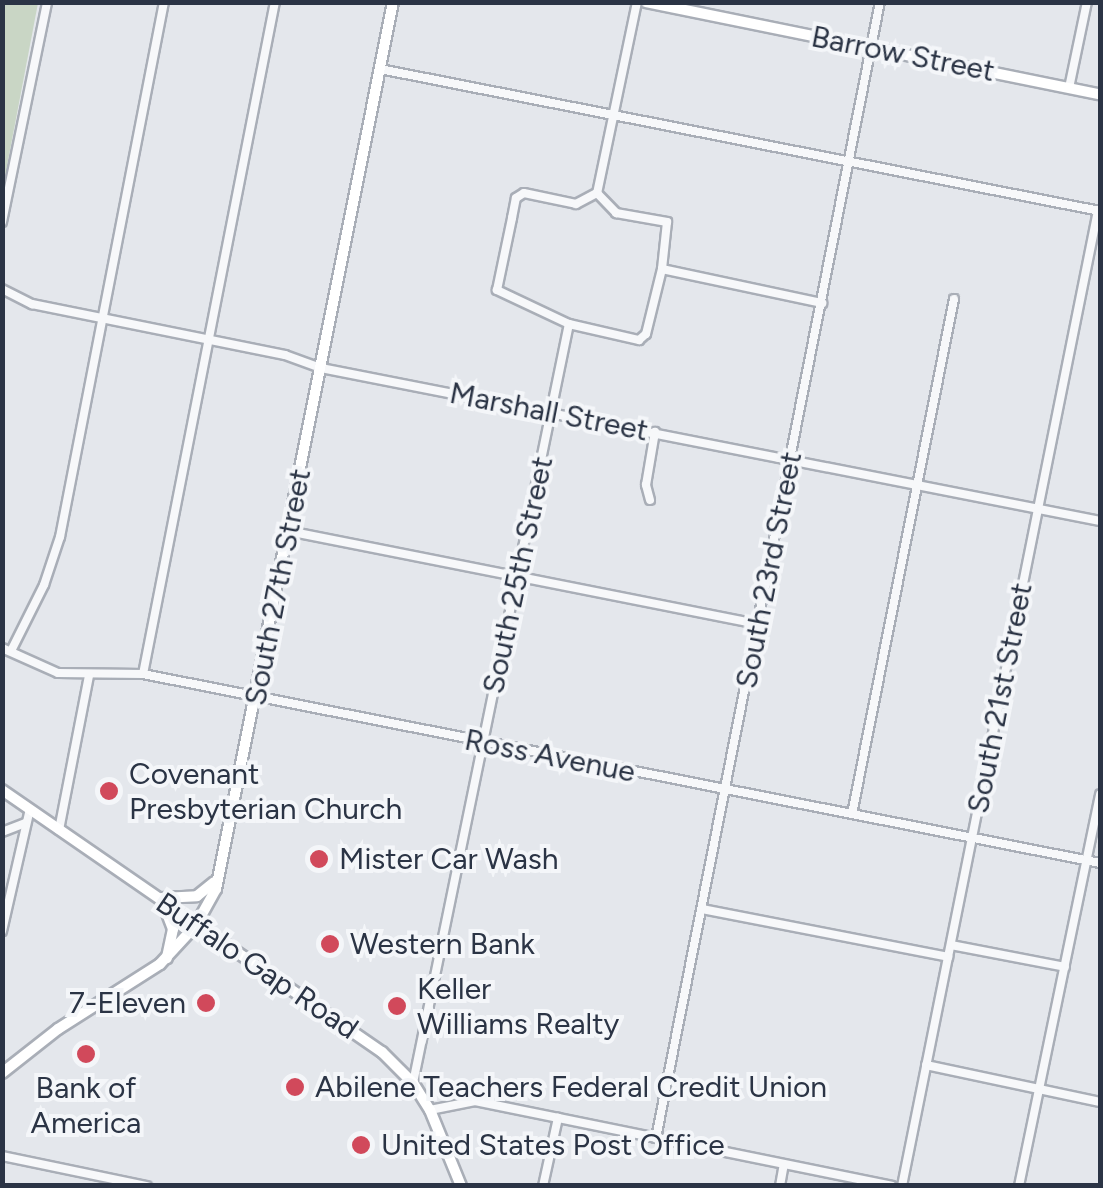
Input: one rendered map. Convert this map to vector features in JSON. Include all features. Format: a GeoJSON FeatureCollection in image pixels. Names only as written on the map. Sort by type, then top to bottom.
{"type":"FeatureCollection","features":[{"type":"Feature","properties":{"kind":"main road","name":"South 27th Street"},"geometry":{"type":"LineString","coordinates":[[2,1073],[58,1029],[133,985],[167,958],[196,926],[218,878],[393,2]]}},
{"type":"Feature","properties":{"kind":"main road","name":"Barrow Street"},"geometry":{"type":"LineString","coordinates":[[646,2],[1100,94]]}},
{"type":"Feature","properties":{"kind":"main road","name":"Buffalo Gap Road"},"geometry":{"type":"LineString","coordinates":[[2,790],[382,1052],[414,1083],[430,1110],[461,1186]]}},
{"type":"Feature","properties":{"kind":"main road"},"geometry":{"type":"LineString","coordinates":[[167,958],[172,929],[159,899],[197,896],[218,878]]}},
{"type":"Feature","properties":{"kind":"street"},"geometry":{"type":"LineString","coordinates":[[2,222],[47,2]]}},
{"type":"Feature","properties":{"kind":"street"},"geometry":{"type":"LineString","coordinates":[[6,650],[53,564],[164,2]]}},
{"type":"Feature","properties":{"kind":"street"},"geometry":{"type":"LineString","coordinates":[[142,674],[274,2]]}},
{"type":"Feature","properties":{"kind":"street"},"geometry":{"type":"LineString","coordinates":[[597,194],[636,2]]}},
{"type":"Feature","properties":{"kind":"street","name":"South 23rd Street"},"geometry":{"type":"LineString","coordinates":[[656,1138],[880,2]]}},
{"type":"Feature","properties":{"kind":"street"},"geometry":{"type":"LineString","coordinates":[[1069,88],[1087,2]]}},
{"type":"Feature","properties":{"kind":"street"},"geometry":{"type":"LineString","coordinates":[[380,69],[1099,211]]}},
{"type":"Feature","properties":{"kind":"street"},"geometry":{"type":"LineString","coordinates":[[524,193],[576,204],[597,194],[616,213],[668,222],[662,270],[646,334],[638,340],[569,324],[498,290],[516,198],[524,193]]}},
{"type":"Feature","properties":{"kind":"street","name":"South 21st Street"},"geometry":{"type":"LineString","coordinates":[[902,1186],[1099,211]]}},
{"type":"Feature","properties":{"kind":"street"},"geometry":{"type":"LineString","coordinates":[[662,270],[822,303]]}},
{"type":"Feature","properties":{"kind":"street","name":"Marshall Street"},"geometry":{"type":"LineString","coordinates":[[2,289],[32,304],[284,354],[322,368],[1100,521]]}},
{"type":"Feature","properties":{"kind":"street"},"geometry":{"type":"LineString","coordinates":[[852,814],[954,298]]}},
{"type":"Feature","properties":{"kind":"street","name":"South 25th Street"},"geometry":{"type":"LineString","coordinates":[[414,1083],[569,324]]}},
{"type":"Feature","properties":{"kind":"street"},"geometry":{"type":"LineString","coordinates":[[650,500],[646,485],[655,432]]}},
{"type":"Feature","properties":{"kind":"street"},"geometry":{"type":"LineString","coordinates":[[288,531],[758,624]]}},
{"type":"Feature","properties":{"kind":"street","name":"Ross Avenue"},"geometry":{"type":"LineString","coordinates":[[6,650],[58,673],[142,674],[1100,863]]}},
{"type":"Feature","properties":{"kind":"street"},"geometry":{"type":"LineString","coordinates":[[59,830],[89,676]]}},
{"type":"Feature","properties":{"kind":"street"},"geometry":{"type":"LineString","coordinates":[[1019,1186],[1100,794]]}},
{"type":"Feature","properties":{"kind":"street"},"geometry":{"type":"LineString","coordinates":[[2,931],[30,808]]}},
{"type":"Feature","properties":{"kind":"street"},"geometry":{"type":"LineString","coordinates":[[2,832],[25,823]]}},
{"type":"Feature","properties":{"kind":"street"},"geometry":{"type":"LineString","coordinates":[[702,909],[948,958]]}},
{"type":"Feature","properties":{"kind":"street"},"geometry":{"type":"LineString","coordinates":[[950,945],[1065,967]]}},
{"type":"Feature","properties":{"kind":"street"},"geometry":{"type":"LineString","coordinates":[[926,1065],[1100,1102]]}},
{"type":"Feature","properties":{"kind":"street"},"geometry":{"type":"LineString","coordinates":[[430,1110],[475,1101],[892,1186]]}},
{"type":"Feature","properties":{"kind":"street"},"geometry":{"type":"LineString","coordinates":[[544,1186],[558,1118]]}},
{"type":"Feature","properties":{"kind":"street"},"geometry":{"type":"LineString","coordinates":[[2,1156],[146,1186]]}},
{"type":"Feature","properties":{"kind":"street"},"geometry":{"type":"LineString","coordinates":[[780,1186],[784,1164]]}},
{"type":"Feature","properties":{"kind":"green space"},"geometry":{"type":"Polygon","coordinates":[[[2,3],[38,3],[3,187],[2,3]]]}},
{"type":"Feature","properties":{"kind":"place","name":"Covenant Presbyterian Church"},"geometry":{"type":"Point","coordinates":[109,791]}},
{"type":"Feature","properties":{"kind":"place","name":"Mister Car Wash"},"geometry":{"type":"Point","coordinates":[319,859]}},
{"type":"Feature","properties":{"kind":"place","name":"Western Bank"},"geometry":{"type":"Point","coordinates":[330,944]}},
{"type":"Feature","properties":{"kind":"place","name":"7-Eleven"},"geometry":{"type":"Point","coordinates":[206,1003]}},
{"type":"Feature","properties":{"kind":"place","name":"Keller Williams Realty"},"geometry":{"type":"Point","coordinates":[397,1006]}},
{"type":"Feature","properties":{"kind":"place","name":"Bank of America"},"geometry":{"type":"Point","coordinates":[86,1054]}},
{"type":"Feature","properties":{"kind":"place","name":"Abilene Teachers Federal Credit Union"},"geometry":{"type":"Point","coordinates":[295,1087]}},
{"type":"Feature","properties":{"kind":"place","name":"United States Post Office"},"geometry":{"type":"Point","coordinates":[361,1145]}}]}
